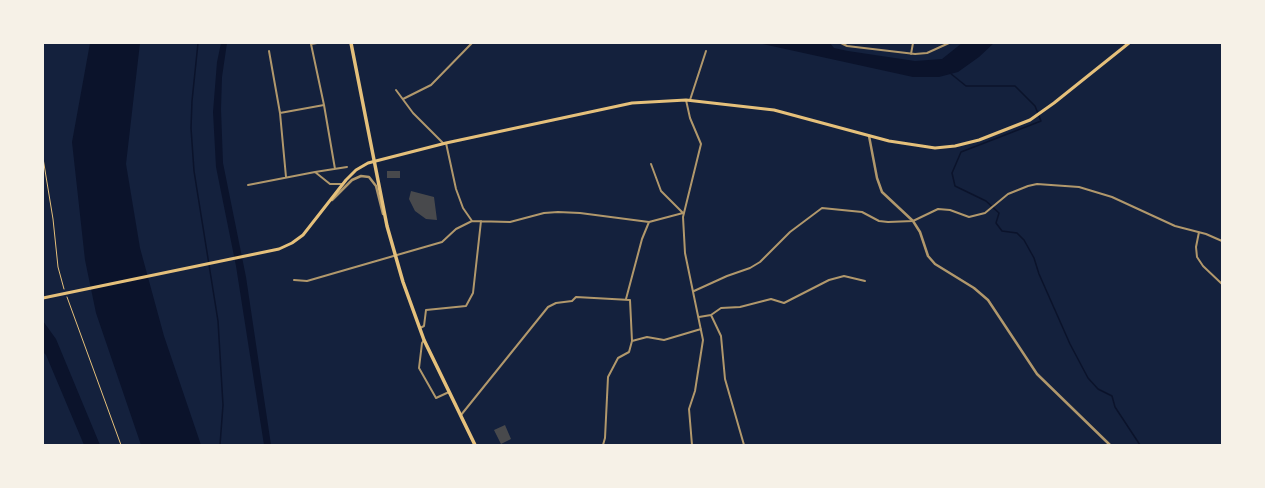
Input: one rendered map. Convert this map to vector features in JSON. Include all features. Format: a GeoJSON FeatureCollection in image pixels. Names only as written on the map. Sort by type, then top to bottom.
{"type":"FeatureCollection","features":[{"type":"Feature","properties":{"kind":"highway"},"geometry":{"type":"LineString","coordinates":[[351,43],[387,226],[395,255],[424,340],[475,445]]}},
{"type":"Feature","properties":{"kind":"main road"},"geometry":{"type":"LineString","coordinates":[[43,298],[279,249],[298,239],[309,229],[342,184],[356,170],[375,161],[607,107],[632,103],[688,100],[774,110],[869,136],[935,148],[955,146],[979,140],[1030,120],[1054,103],[1129,43]]}},
{"type":"Feature","properties":{"kind":"street"},"geometry":{"type":"LineString","coordinates":[[317,43],[311,44],[324,105],[335,169]]}},
{"type":"Feature","properties":{"kind":"street"},"geometry":{"type":"LineString","coordinates":[[403,99],[431,85],[472,43]]}},
{"type":"Feature","properties":{"kind":"street"},"geometry":{"type":"LineString","coordinates":[[841,43],[847,46],[911,54],[927,53],[949,43]]}},
{"type":"Feature","properties":{"kind":"street"},"geometry":{"type":"LineString","coordinates":[[911,54],[913,43]]}},
{"type":"Feature","properties":{"kind":"street"},"geometry":{"type":"LineString","coordinates":[[269,51],[280,113],[286,177]]}},
{"type":"Feature","properties":{"kind":"street"},"geometry":{"type":"LineString","coordinates":[[692,445],[689,409],[695,391],[703,340],[685,253],[684,213],[701,144],[690,118],[688,100],[706,51]]}},
{"type":"Feature","properties":{"kind":"street"},"geometry":{"type":"LineString","coordinates":[[396,90],[413,113],[445,144],[462,208],[472,221]]}},
{"type":"Feature","properties":{"kind":"street"},"geometry":{"type":"LineString","coordinates":[[280,113],[324,105]]}},
{"type":"Feature","properties":{"kind":"street"},"geometry":{"type":"LineString","coordinates":[[869,136],[877,178],[882,192],[913,221],[920,232],[928,256],[935,264],[974,288],[988,300],[1020,352],[1037,374],[1110,445]]}},
{"type":"Feature","properties":{"kind":"street"},"geometry":{"type":"LineString","coordinates":[[651,164],[662,191],[684,213]]}},
{"type":"Feature","properties":{"kind":"street"},"geometry":{"type":"LineString","coordinates":[[248,185],[346,167]]}},
{"type":"Feature","properties":{"kind":"street"},"geometry":{"type":"LineString","coordinates":[[315,172],[330,184],[342,184]]}},
{"type":"Feature","properties":{"kind":"street"},"geometry":{"type":"LineString","coordinates":[[330,202],[352,180],[361,176],[369,177],[376,186],[387,226]]}},
{"type":"Feature","properties":{"kind":"street"},"geometry":{"type":"LineString","coordinates":[[694,291],[727,276],[750,268],[760,262],[790,232],[822,208],[862,212],[879,221],[888,222],[913,221],[938,209],[950,210],[969,217],[985,213],[1008,194],[1037,184],[1079,187],[1112,197],[1174,226],[1199,232],[1222,241]]}},
{"type":"Feature","properties":{"kind":"street"},"geometry":{"type":"LineString","coordinates":[[294,280],[307,281],[442,242],[456,229],[472,221],[510,222],[544,213],[558,212],[580,213],[649,222],[684,213]]}},
{"type":"Feature","properties":{"kind":"street"},"geometry":{"type":"LineString","coordinates":[[420,328],[424,326],[426,310],[466,306],[474,293],[481,221]]}},
{"type":"Feature","properties":{"kind":"street"},"geometry":{"type":"LineString","coordinates":[[626,299],[642,239],[649,222]]}},
{"type":"Feature","properties":{"kind":"street"},"geometry":{"type":"LineString","coordinates":[[1199,232],[1196,247],[1197,257],[1203,266],[1222,284]]}},
{"type":"Feature","properties":{"kind":"street"},"geometry":{"type":"LineString","coordinates":[[699,317],[711,315],[721,308],[740,307],[771,299],[784,304],[829,280],[844,276],[865,281]]}},
{"type":"Feature","properties":{"kind":"street"},"geometry":{"type":"LineString","coordinates":[[460,415],[548,307],[556,303],[572,301],[576,297],[626,299],[630,300],[632,341],[629,352],[618,358],[608,377],[605,438],[603,445]]}},
{"type":"Feature","properties":{"kind":"street"},"geometry":{"type":"LineString","coordinates":[[711,315],[721,336],[724,379],[744,445]]}},
{"type":"Feature","properties":{"kind":"street"},"geometry":{"type":"LineString","coordinates":[[632,341],[647,337],[664,340],[701,329]]}},
{"type":"Feature","properties":{"kind":"street"},"geometry":{"type":"LineString","coordinates":[[424,340],[422,343],[419,368],[436,398],[450,392]]}},
{"type":"Feature","properties":{"kind":"path"},"geometry":{"type":"LineString","coordinates":[[43,158],[62,283],[121,445]]}},
{"type":"Feature","properties":{"kind":"water"},"geometry":{"type":"Polygon","coordinates":[[[90,43],[140,43],[126,164],[140,248],[164,336],[201,445],[141,445],[96,313],[85,260],[72,142],[90,43]]]}},
{"type":"Feature","properties":{"kind":"water"},"geometry":{"type":"Polygon","coordinates":[[[221,43],[227,43],[222,77],[221,109],[223,163],[246,277],[271,445],[264,445],[236,266],[216,167],[213,112],[217,62],[221,43]]]}},
{"type":"Feature","properties":{"kind":"water"},"geometry":{"type":"Polygon","coordinates":[[[758,43],[830,43],[834,48],[848,51],[915,61],[942,59],[962,43],[994,43],[979,57],[958,72],[939,77],[913,77],[758,43]]]}},
{"type":"Feature","properties":{"kind":"water"},"geometry":{"type":"Polygon","coordinates":[[[43,321],[56,339],[100,445],[84,445],[46,355],[43,352],[43,321]]]}},
{"type":"Feature","properties":{"kind":"building"},"geometry":{"type":"Polygon","coordinates":[[[387,171],[400,171],[400,178],[387,178],[387,171]]]}},
{"type":"Feature","properties":{"kind":"building"},"geometry":{"type":"Polygon","coordinates":[[[411,191],[434,197],[437,220],[426,219],[415,211],[409,199],[411,191]]]}},
{"type":"Feature","properties":{"kind":"building"},"geometry":{"type":"Polygon","coordinates":[[[505,425],[511,439],[501,444],[494,430],[505,425]]]}},
{"type":"Feature","properties":{"kind":"waterway"},"geometry":{"type":"LineString","coordinates":[[198,43],[192,101],[191,128],[194,171],[218,321],[223,405],[220,445]]}},
{"type":"Feature","properties":{"kind":"waterway"},"geometry":{"type":"LineString","coordinates":[[950,73],[966,86],[1015,86],[1035,106],[1041,121],[961,152],[952,173],[955,186],[986,201],[999,213],[996,223],[1002,231],[1017,233],[1024,240],[1034,258],[1039,274],[1070,344],[1088,378],[1098,389],[1112,396],[1115,407],[1140,445]]}}]}
